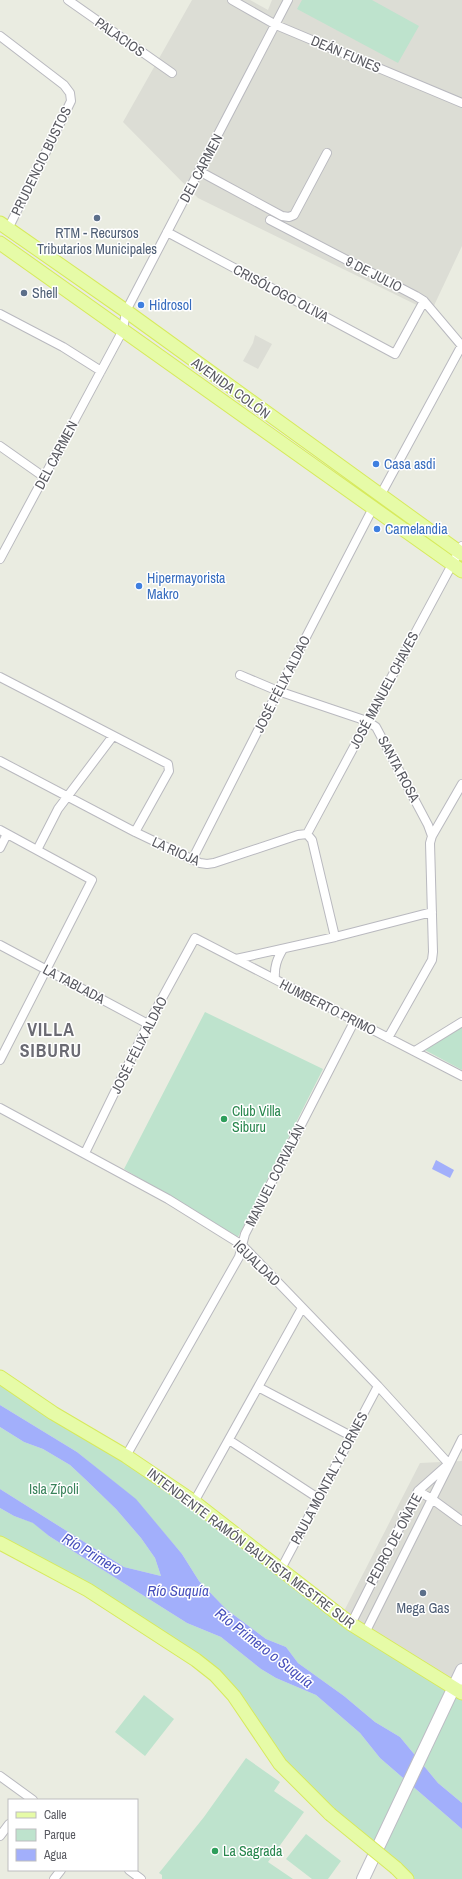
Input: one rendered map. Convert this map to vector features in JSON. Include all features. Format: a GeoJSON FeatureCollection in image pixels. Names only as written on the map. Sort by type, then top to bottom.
{"type":"FeatureCollection","features":[{"type":"Feature","properties":{"kind":"main road","name":"AVENIDA COLÓN"},"geometry":{"type":"LineString","coordinates":[[4,226],[126,311],[380,496],[461,551]]}},
{"type":"Feature","properties":{"kind":"main road","name":"AVENIDA COLÓN"},"geometry":{"type":"LineString","coordinates":[[0,243],[457,568]]}},
{"type":"Feature","properties":{"kind":"main road","name":"INTENDENTE RAMÓN BAUTISTA MESTRE SUR"},"geometry":{"type":"LineString","coordinates":[[0,1377],[53,1413],[126,1456],[194,1502],[351,1624],[458,1690]]}},
{"type":"Feature","properties":{"kind":"main road"},"geometry":{"type":"LineString","coordinates":[[0,1543],[88,1590],[190,1656],[215,1675],[234,1696],[280,1764],[330,1814],[396,1868],[407,1879]]}},
{"type":"Feature","properties":{"kind":"main road"},"geometry":{"type":"LineString","coordinates":[[363,1879],[445,1706],[458,1690],[462,1670]]}},
{"type":"Feature","properties":{"kind":"street","name":"PALACIOS"},"geometry":{"type":"LineString","coordinates":[[68,0],[172,73]]}},
{"type":"Feature","properties":{"kind":"street","name":"DEÁN FUNES"},"geometry":{"type":"LineString","coordinates":[[232,0],[276,25],[462,103]]}},
{"type":"Feature","properties":{"kind":"street","name":"DEL CARMEN"},"geometry":{"type":"LineString","coordinates":[[0,559],[123,330],[126,311],[288,0]]}},
{"type":"Feature","properties":{"kind":"street","name":"PRUDENCIO BUSTOS"},"geometry":{"type":"LineString","coordinates":[[0,36],[64,85],[70,93],[71,101],[4,226]]}},
{"type":"Feature","properties":{"kind":"street"},"geometry":{"type":"LineString","coordinates":[[199,171],[282,216],[289,217],[294,215],[327,153]]}},
{"type":"Feature","properties":{"kind":"street","name":"9 DE JULIO"},"geometry":{"type":"LineString","coordinates":[[270,220],[424,301],[462,346]]}},
{"type":"Feature","properties":{"kind":"street","name":"CRISÓLOGO OLIVA"},"geometry":{"type":"LineString","coordinates":[[167,232],[395,354],[424,301]]}},
{"type":"Feature","properties":{"kind":"street"},"geometry":{"type":"LineString","coordinates":[[0,314],[68,350],[101,370]]}},
{"type":"Feature","properties":{"kind":"street"},"geometry":{"type":"LineString","coordinates":[[380,496],[462,346]]}},
{"type":"Feature","properties":{"kind":"street"},"geometry":{"type":"LineString","coordinates":[[0,446],[44,477]]}},
{"type":"Feature","properties":{"kind":"street","name":"JOSÉ FÉLIX ALDAO"},"geometry":{"type":"LineString","coordinates":[[192,860],[373,508]]}},
{"type":"Feature","properties":{"kind":"street","name":"JOSÉ MANUEL CHAVES"},"geometry":{"type":"LineString","coordinates":[[308,834],[367,721],[457,568],[461,551]]}},
{"type":"Feature","properties":{"kind":"street","name":"SANTA ROSA"},"geometry":{"type":"LineString","coordinates":[[240,675],[278,691],[367,721],[380,732],[432,836]]}},
{"type":"Feature","properties":{"kind":"street"},"geometry":{"type":"LineString","coordinates":[[0,676],[168,764],[169,771],[135,832]]}},
{"type":"Feature","properties":{"kind":"street"},"geometry":{"type":"LineString","coordinates":[[38,850],[58,810],[67,796],[113,736]]}},
{"type":"Feature","properties":{"kind":"street","name":"LA RIOJA"},"geometry":{"type":"LineString","coordinates":[[0,761],[135,832],[192,860],[207,864],[214,863],[298,834],[308,834]]}},
{"type":"Feature","properties":{"kind":"street"},"geometry":{"type":"LineString","coordinates":[[388,1038],[432,960],[432,912],[429,850],[432,836],[462,784]]}},
{"type":"Feature","properties":{"kind":"street"},"geometry":{"type":"LineString","coordinates":[[0,848],[4,832],[92,880],[0,1060]]}},
{"type":"Feature","properties":{"kind":"street"},"geometry":{"type":"LineString","coordinates":[[308,834],[312,840],[335,937]]}},
{"type":"Feature","properties":{"kind":"street"},"geometry":{"type":"LineString","coordinates":[[236,959],[335,937],[432,912]]}},
{"type":"Feature","properties":{"kind":"street","name":"JOSÉ FÉLIX ALDAO"},"geometry":{"type":"LineString","coordinates":[[85,1153],[148,1024],[195,938]]}},
{"type":"Feature","properties":{"kind":"street","name":"HUMBERTO PRIMO"},"geometry":{"type":"LineString","coordinates":[[195,938],[462,1076]]}},
{"type":"Feature","properties":{"kind":"street","name":"LA TABLADA"},"geometry":{"type":"LineString","coordinates":[[0,945],[148,1024]]}},
{"type":"Feature","properties":{"kind":"street"},"geometry":{"type":"LineString","coordinates":[[275,979],[275,965],[283,948]]}},
{"type":"Feature","properties":{"kind":"street","name":"MANUEL CORVALÁN"},"geometry":{"type":"LineString","coordinates":[[126,1456],[238,1257],[245,1234],[355,1020]]}},
{"type":"Feature","properties":{"kind":"street"},"geometry":{"type":"LineString","coordinates":[[415,1051],[462,1022]]}},
{"type":"Feature","properties":{"kind":"street","name":"IGUALDAD"},"geometry":{"type":"LineString","coordinates":[[0,1108],[168,1199],[242,1245],[378,1386],[449,1464]]}},
{"type":"Feature","properties":{"kind":"street"},"geometry":{"type":"LineString","coordinates":[[194,1502],[302,1308]]}},
{"type":"Feature","properties":{"kind":"street","name":"PAULA MONTAL Y FORNES"},"geometry":{"type":"LineString","coordinates":[[281,1569],[378,1386]]}},
{"type":"Feature","properties":{"kind":"street"},"geometry":{"type":"LineString","coordinates":[[258,1387],[351,1436]]}},
{"type":"Feature","properties":{"kind":"street","name":"PEDRO DE OÑATE"},"geometry":{"type":"LineString","coordinates":[[365,1633],[462,1439]]}},
{"type":"Feature","properties":{"kind":"street"},"geometry":{"type":"LineString","coordinates":[[229,1440],[318,1498]]}},
{"type":"Feature","properties":{"kind":"street","name":"PEDRO DE OÑATE"},"geometry":{"type":"LineString","coordinates":[[351,1624],[418,1491],[449,1464]]}},
{"type":"Feature","properties":{"kind":"street"},"geometry":{"type":"LineString","coordinates":[[418,1491],[432,1499],[462,1521]]}},
{"type":"Feature","properties":{"kind":"street"},"geometry":{"type":"LineString","coordinates":[[0,1776],[30,1799]]}},
{"type":"Feature","properties":{"kind":"street"},"geometry":{"type":"LineString","coordinates":[[0,1836],[8,1825]]}},
{"type":"Feature","properties":{"kind":"street"},"geometry":{"type":"LineString","coordinates":[[54,1879],[60,1871]]}},
{"type":"Feature","properties":{"kind":"street"},"geometry":{"type":"LineString","coordinates":[[130,1871],[141,1879]]}},
{"type":"Feature","properties":{"kind":"shaded area"},"geometry":{"type":"Polygon","coordinates":[[[192,0],[250,0],[268,10],[272,0],[462,0],[462,246],[431,312],[198,198],[123,122],[192,0]]]}},
{"type":"Feature","properties":{"kind":"shaded area"},"geometry":{"type":"Polygon","coordinates":[[[255,335],[272,344],[258,369],[243,361],[253,343],[255,335]]]}},
{"type":"Feature","properties":{"kind":"shaded area"},"geometry":{"type":"Polygon","coordinates":[[[462,1461],[462,1689],[344,1611],[420,1463],[462,1461]]]}},
{"type":"Feature","properties":{"kind":"green space"},"geometry":{"type":"Polygon","coordinates":[[[302,0],[372,0],[419,26],[398,63],[297,9],[302,0]]]}},
{"type":"Feature","properties":{"kind":"green space","name":"Club Villa Siburu"},"geometry":{"type":"Polygon","coordinates":[[[205,1012],[323,1069],[238,1237],[124,1169],[205,1012]]]}},
{"type":"Feature","properties":{"kind":"green space"},"geometry":{"type":"Polygon","coordinates":[[[462,1027],[462,1070],[423,1049],[462,1027]]]}},
{"type":"Feature","properties":{"kind":"green space"},"geometry":{"type":"Polygon","coordinates":[[[0,1377],[92,1436],[351,1624],[462,1693],[462,1803],[438,1783],[400,1737],[375,1722],[344,1696],[298,1663],[286,1647],[266,1639],[226,1609],[199,1581],[182,1554],[135,1499],[77,1452],[0,1405],[0,1377]]]}},
{"type":"Feature","properties":{"kind":"green space","name":"Isla Zípoli"},"geometry":{"type":"Polygon","coordinates":[[[0,1427],[24,1442],[43,1449],[70,1465],[116,1509],[141,1538],[155,1558],[161,1576],[124,1567],[0,1489],[0,1427]]]}},
{"type":"Feature","properties":{"kind":"green space"},"geometry":{"type":"Polygon","coordinates":[[[0,1508],[14,1516],[34,1523],[49,1536],[187,1623],[221,1637],[261,1669],[276,1678],[316,1695],[360,1733],[380,1758],[462,1829],[462,1879],[407,1879],[396,1868],[390,1854],[289,1775],[215,1675],[0,1543],[0,1508]]]}},
{"type":"Feature","properties":{"kind":"green space"},"geometry":{"type":"Polygon","coordinates":[[[144,1695],[174,1719],[145,1756],[115,1732],[144,1695]]]}},
{"type":"Feature","properties":{"kind":"green space"},"geometry":{"type":"Polygon","coordinates":[[[246,1758],[280,1782],[274,1791],[304,1812],[268,1862],[293,1879],[162,1879],[162,1875],[159,1873],[204,1817],[246,1758]]]}},
{"type":"Feature","properties":{"kind":"green space"},"geometry":{"type":"Polygon","coordinates":[[[306,1834],[341,1861],[328,1879],[312,1879],[286,1859],[306,1834]]]}},
{"type":"Feature","properties":{"kind":"water"},"geometry":{"type":"Polygon","coordinates":[[[436,1160],[454,1170],[450,1178],[432,1169],[436,1160]]]}},
{"type":"Feature","properties":{"kind":"water","name":"Río Suquía"},"geometry":{"type":"Polygon","coordinates":[[[0,1405],[77,1452],[136,1499],[182,1554],[199,1581],[226,1609],[266,1639],[286,1647],[298,1663],[344,1696],[375,1722],[400,1737],[438,1783],[462,1803],[462,1829],[380,1758],[360,1733],[316,1695],[276,1678],[261,1669],[221,1637],[187,1623],[49,1536],[33,1523],[14,1516],[0,1508],[0,1489],[124,1567],[161,1576],[155,1558],[141,1538],[116,1509],[70,1465],[43,1449],[24,1442],[0,1427],[0,1405]]]}},
{"type":"Feature","properties":{"kind":"place","name":"RTM - Recursos Tributarios Municipales"},"geometry":{"type":"Point","coordinates":[97,218]}},
{"type":"Feature","properties":{"kind":"place","name":"Shell"},"geometry":{"type":"Point","coordinates":[24,293]}},
{"type":"Feature","properties":{"kind":"place","name":"Hidrosol"},"geometry":{"type":"Point","coordinates":[141,305]}},
{"type":"Feature","properties":{"kind":"place","name":"Casa asdi"},"geometry":{"type":"Point","coordinates":[376,464]}},
{"type":"Feature","properties":{"kind":"place","name":"Carnelandia"},"geometry":{"type":"Point","coordinates":[377,529]}},
{"type":"Feature","properties":{"kind":"place","name":"Hipermayorista Makro"},"geometry":{"type":"Point","coordinates":[139,586]}},
{"type":"Feature","properties":{"kind":"place","name":"Club Villa Siburu"},"geometry":{"type":"Point","coordinates":[224,1119]}},
{"type":"Feature","properties":{"kind":"place","name":"Mega Gas"},"geometry":{"type":"Point","coordinates":[423,1593]}},
{"type":"Feature","properties":{"kind":"place","name":"La Sagrada"},"geometry":{"type":"Point","coordinates":[215,1851]}},
{"type":"Feature","properties":{"kind":"district","name":"VILLA SIBURU"},"geometry":{"type":"Point","coordinates":[51,1040]}},
{"type":"Feature","properties":{"kind":"water label","name":"Río Primero"},"geometry":{"type":"Point","coordinates":[92,1554]}},
{"type":"Feature","properties":{"kind":"water label","name":"Río Primero o Suquía"},"geometry":{"type":"Point","coordinates":[264,1648]}}]}
